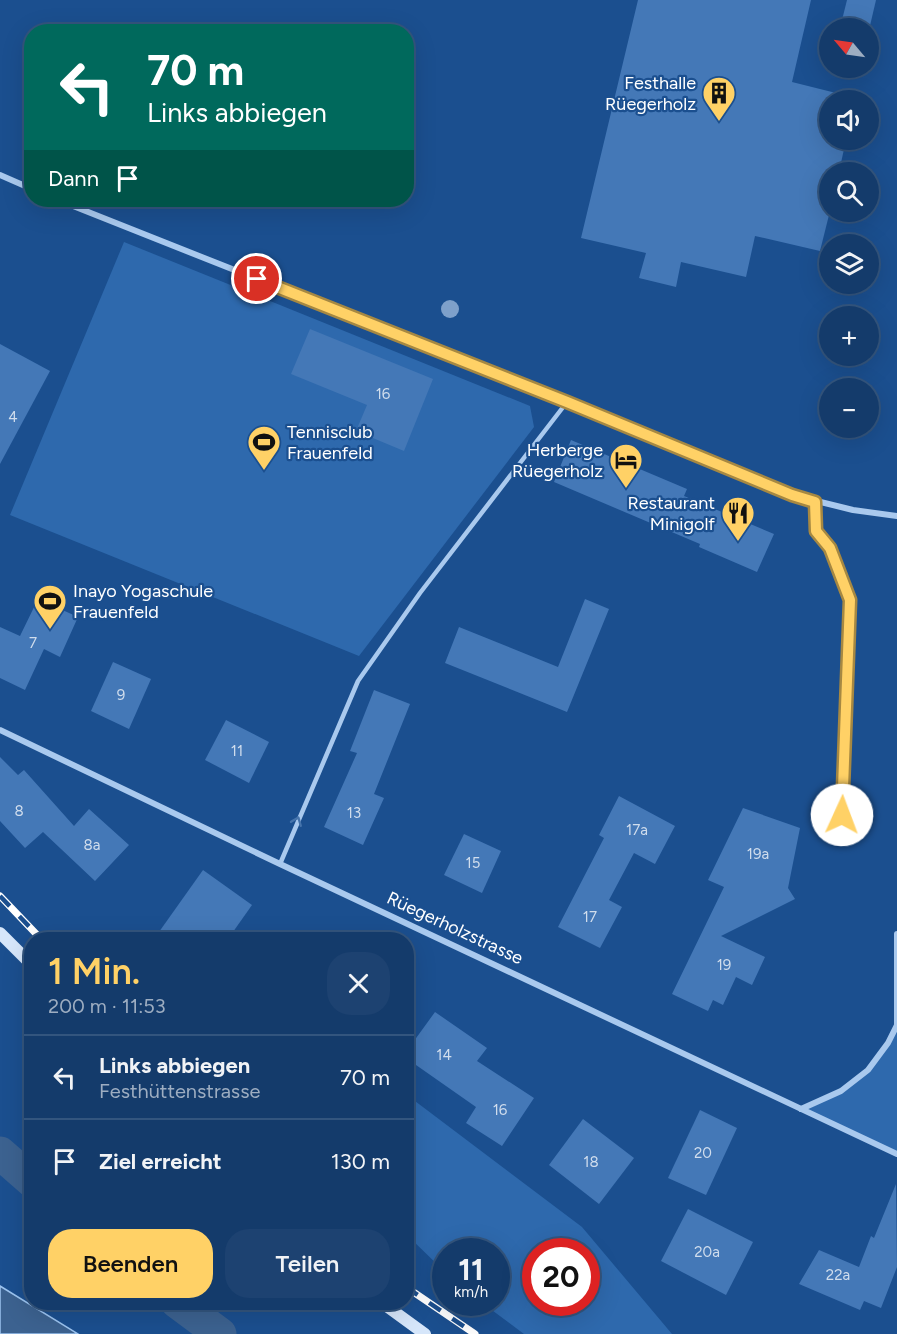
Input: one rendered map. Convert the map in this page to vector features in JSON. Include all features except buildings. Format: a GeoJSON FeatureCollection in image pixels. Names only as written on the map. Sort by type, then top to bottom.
{"type":"FeatureCollection","features":[{"type":"Feature","properties":{"kind":"main road"},"geometry":{"type":"LineString","coordinates":[[0,933],[24,957]]}},
{"type":"Feature","properties":{"kind":"main road"},"geometry":{"type":"LineString","coordinates":[[392,1310],[425,1334]]}},
{"type":"Feature","properties":{"kind":"street"},"geometry":{"type":"LineString","coordinates":[[0,175],[24,186]]}},
{"type":"Feature","properties":{"kind":"street"},"geometry":{"type":"LineString","coordinates":[[76,207],[567,402],[792,495],[815,502],[897,516]]}},
{"type":"Feature","properties":{"kind":"street","name":"Rüegerholzstrasse"},"geometry":{"type":"LineString","coordinates":[[0,730],[897,1154]]}},
{"type":"Feature","properties":{"kind":"street"},"geometry":{"type":"LineString","coordinates":[[801,1109],[841,1091],[868,1070],[888,1043],[897,1025],[897,934]]}},
{"type":"Feature","properties":{"kind":"lane"},"geometry":{"type":"LineString","coordinates":[[280,864],[358,681],[420,593],[567,402]]}},
{"type":"Feature","properties":{"kind":"lane"},"geometry":{"type":"LineString","coordinates":[[815,502],[816,531],[830,548],[850,600],[842,815]]}},
{"type":"Feature","properties":{"kind":"shaded area","name":"Tennisclub Frauenfeld"},"geometry":{"type":"Polygon","coordinates":[[[124,242],[530,406],[534,427],[359,656],[10,515],[124,242]]]}},
{"type":"Feature","properties":{"kind":"shaded area"},"geometry":{"type":"Polygon","coordinates":[[[897,1025],[897,1154],[801,1109],[841,1091],[868,1070],[897,1025]]]}},
{"type":"Feature","properties":{"kind":"shaded area"},"geometry":{"type":"Polygon","coordinates":[[[414,1100],[582,1227],[591,1238],[522,1238],[522,1316],[600,1316],[600,1248],[672,1334],[524,1334],[500,1316],[510,1316],[510,1238],[432,1238],[432,1259],[414,1242],[414,1100]]]}},
{"type":"Feature","properties":{"kind":"shaded area"},"geometry":{"type":"Polygon","coordinates":[[[0,1286],[24,1301],[24,1310],[39,1310],[78,1334],[0,1334],[0,1286]]]}},
{"type":"Feature","properties":{"kind":"waterway"},"geometry":{"type":"LineString","coordinates":[[0,1153],[24,1174]]}},
{"type":"Feature","properties":{"kind":"waterway"},"geometry":{"type":"LineString","coordinates":[[188,1310],[220,1334]]}},
{"type":"Feature","properties":{"kind":"railway"},"geometry":{"type":"LineString","coordinates":[[0,896],[34,932]]}},
{"type":"Feature","properties":{"kind":"railway"},"geometry":{"type":"LineString","coordinates":[[414,1292],[475,1334]]}},
{"type":"Feature","properties":{"kind":"place","name":"Festhalle Rüegerholz"},"geometry":{"type":"Point","coordinates":[719,122]}},
{"type":"Feature","properties":{"kind":"place","name":"Tennisclub Frauenfeld"},"geometry":{"type":"Point","coordinates":[264,471]}},
{"type":"Feature","properties":{"kind":"place","name":"Herberge Rüegerholz"},"geometry":{"type":"Point","coordinates":[626,489]}},
{"type":"Feature","properties":{"kind":"place","name":"Restaurant Minigolf"},"geometry":{"type":"Point","coordinates":[738,542]}},
{"type":"Feature","properties":{"kind":"place","name":"Inayo Yogaschule Frauenfeld"},"geometry":{"type":"Point","coordinates":[50,630]}},
{"type":"Feature","properties":{"kind":"route"},"geometry":{"type":"LineString","coordinates":[[257,279],[567,402],[792,495],[815,502],[816,531],[830,548],[850,600],[842,815]]}}]}
